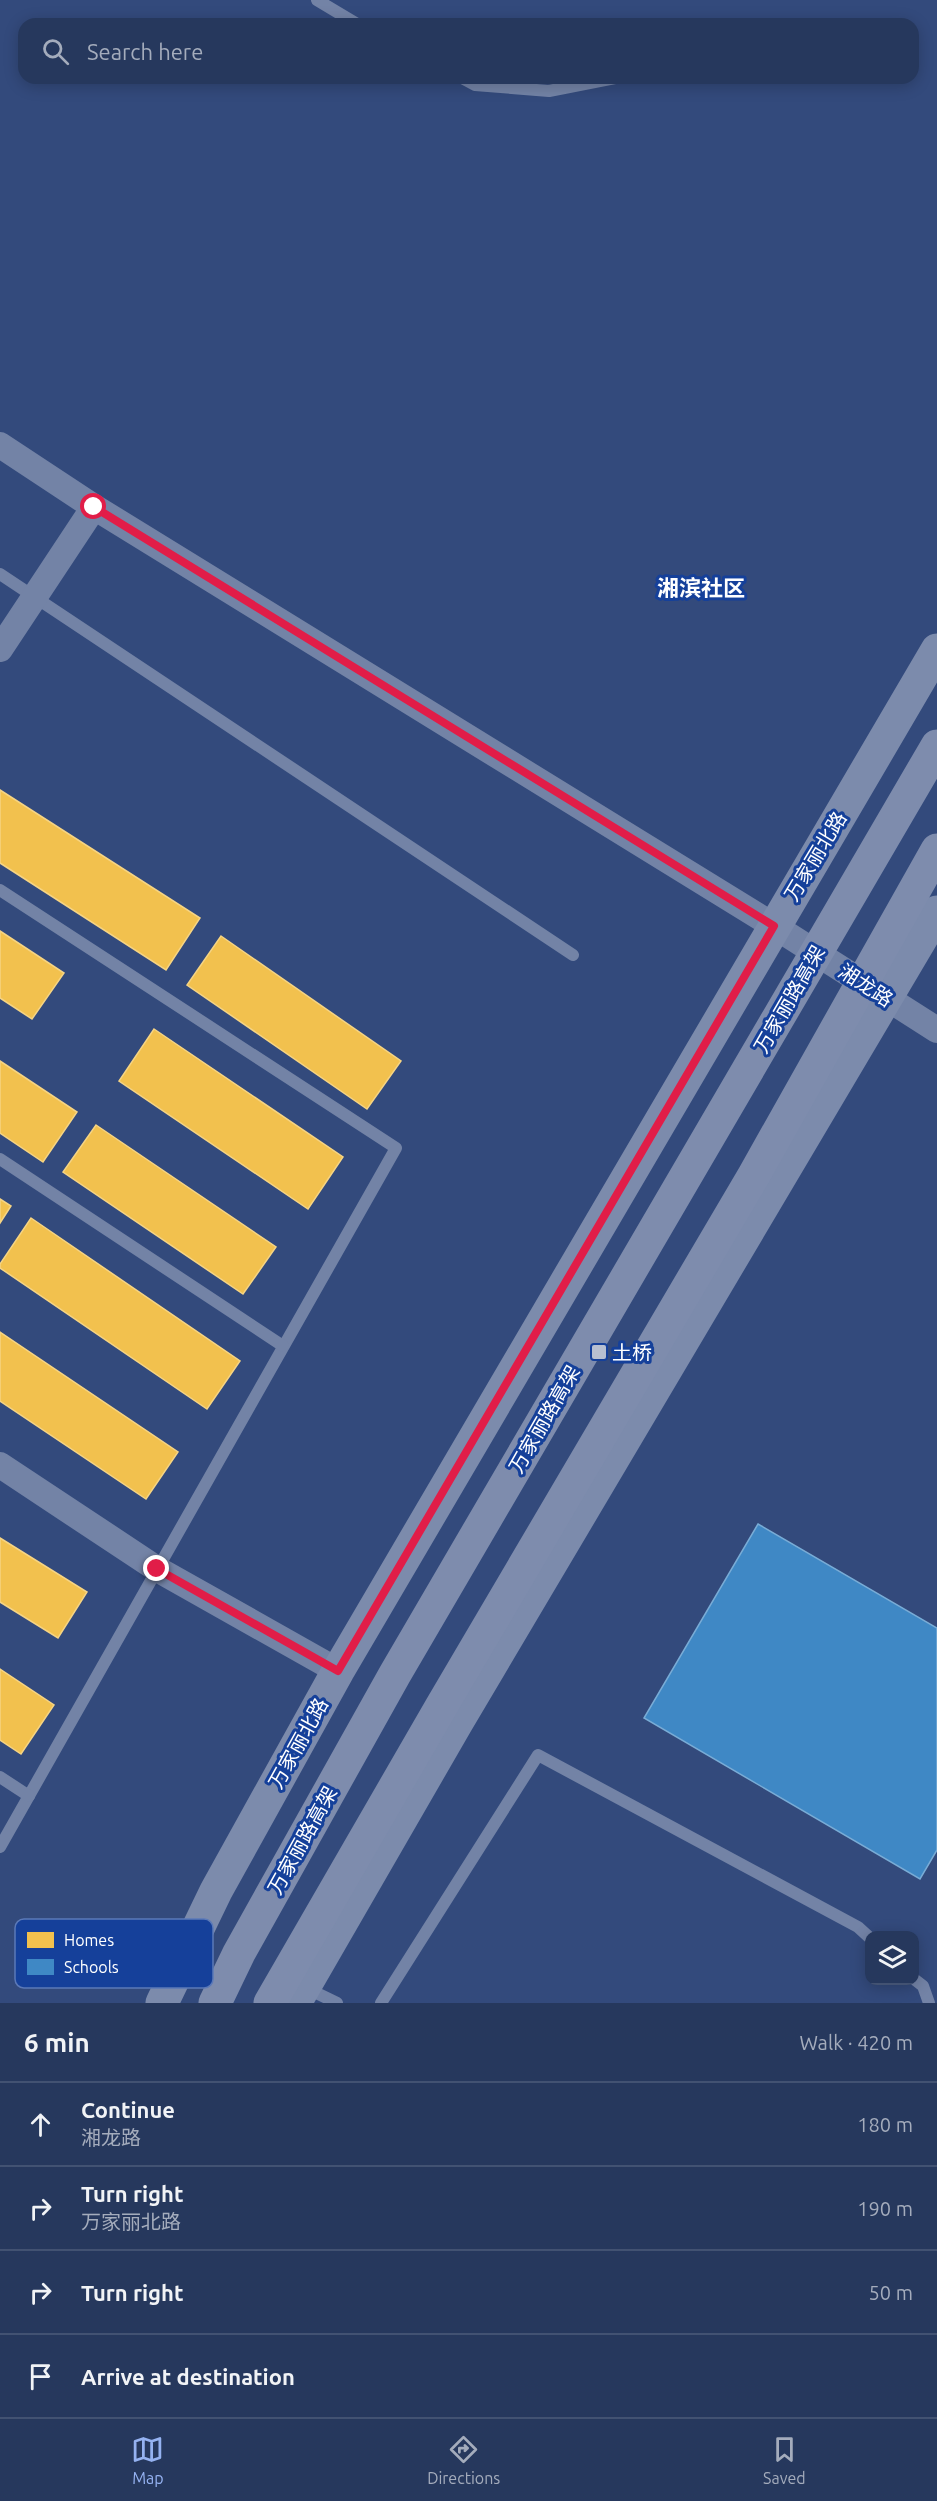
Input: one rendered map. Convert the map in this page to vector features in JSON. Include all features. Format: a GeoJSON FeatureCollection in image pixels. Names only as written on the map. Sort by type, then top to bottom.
{"type":"FeatureCollection","features":[{"type":"Feature","properties":{"kind":"highway","name":"万家丽路高架"},"geometry":{"type":"LineString","coordinates":[[215,2003],[239,1953],[401,1664],[937,746]]}},
{"type":"Feature","properties":{"kind":"highway"},"geometry":{"type":"LineString","coordinates":[[270,2003],[754,1175],[937,850]]}},
{"type":"Feature","properties":{"kind":"main road","name":"万家丽北路"},"geometry":{"type":"LineString","coordinates":[[202,1919],[338,1671],[937,650]]}},
{"type":"Feature","properties":{"kind":"main road"},"geometry":{"type":"LineString","coordinates":[[300,1995],[456,1724],[937,912]]}},
{"type":"Feature","properties":{"kind":"main road","name":"万家丽北路"},"geometry":{"type":"LineString","coordinates":[[162,2003],[169,1988]]}},
{"type":"Feature","properties":{"kind":"street","name":"湘龙路"},"geometry":{"type":"LineString","coordinates":[[0,445],[94,507],[774,926],[937,1030]]}},
{"type":"Feature","properties":{"kind":"street"},"geometry":{"type":"LineString","coordinates":[[0,649],[94,507]]}},
{"type":"Feature","properties":{"kind":"street"},"geometry":{"type":"LineString","coordinates":[[0,1465],[157,1569],[338,1671]]}},
{"type":"Feature","properties":{"kind":"lane"},"geometry":{"type":"LineString","coordinates":[[317,0],[347,18]]}},
{"type":"Feature","properties":{"kind":"lane"},"geometry":{"type":"LineString","coordinates":[[475,84],[549,91],[585,84]]}},
{"type":"Feature","properties":{"kind":"lane"},"geometry":{"type":"LineString","coordinates":[[0,574],[573,955]]}},
{"type":"Feature","properties":{"kind":"lane"},"geometry":{"type":"LineString","coordinates":[[0,890],[396,1148],[0,1847]]}},
{"type":"Feature","properties":{"kind":"lane"},"geometry":{"type":"LineString","coordinates":[[0,1159],[284,1346]]}},
{"type":"Feature","properties":{"kind":"lane"},"geometry":{"type":"LineString","coordinates":[[381,2003],[538,1755],[858,1927],[865,1933]]}},
{"type":"Feature","properties":{"kind":"lane"},"geometry":{"type":"LineString","coordinates":[[0,1777],[29,1796]]}},
{"type":"Feature","properties":{"kind":"lane"},"geometry":{"type":"LineString","coordinates":[[919,1982],[923,1986],[929,2003]]}},
{"type":"Feature","properties":{"kind":"lane"},"geometry":{"type":"LineString","coordinates":[[300,1995],[338,2003]]}},
{"type":"Feature","properties":{"kind":"building: Homes"},"geometry":{"type":"Polygon","coordinates":[[[0,790],[200,918],[166,970],[0,863],[0,790]]]}},
{"type":"Feature","properties":{"kind":"building: Homes"},"geometry":{"type":"Polygon","coordinates":[[[0,931],[64,973],[32,1019],[0,998],[0,931]]]}},
{"type":"Feature","properties":{"kind":"building: Homes"},"geometry":{"type":"Polygon","coordinates":[[[221,936],[401,1061],[367,1109],[187,985],[221,936]]]}},
{"type":"Feature","properties":{"kind":"building: Homes"},"geometry":{"type":"Polygon","coordinates":[[[154,1029],[343,1157],[308,1209],[119,1081],[154,1029]]]}},
{"type":"Feature","properties":{"kind":"building: Homes"},"geometry":{"type":"Polygon","coordinates":[[[0,1061],[77,1112],[43,1162],[0,1133],[0,1061]]]}},
{"type":"Feature","properties":{"kind":"building: Homes"},"geometry":{"type":"Polygon","coordinates":[[[96,1125],[276,1247],[243,1294],[63,1172],[96,1125]]]}},
{"type":"Feature","properties":{"kind":"building: Homes"},"geometry":{"type":"Polygon","coordinates":[[[0,1199],[11,1206],[0,1223],[0,1199]]]}},
{"type":"Feature","properties":{"kind":"building: Homes"},"geometry":{"type":"Polygon","coordinates":[[[31,1218],[240,1361],[207,1409],[0,1268],[0,1264],[31,1218]]]}},
{"type":"Feature","properties":{"kind":"building: Homes"},"geometry":{"type":"Polygon","coordinates":[[[0,1332],[178,1452],[146,1499],[0,1401],[0,1332]]]}},
{"type":"Feature","properties":{"kind":"building: Homes"},"geometry":{"type":"Polygon","coordinates":[[[0,1538],[87,1592],[58,1638],[0,1602],[0,1538]]]}},
{"type":"Feature","properties":{"kind":"building: Homes"},"geometry":{"type":"Polygon","coordinates":[[[0,1669],[54,1705],[21,1754],[0,1740],[0,1669]]]}},
{"type":"Feature","properties":{"kind":"building: Schools"},"geometry":{"type":"Polygon","coordinates":[[[758,1524],[937,1628],[937,1850],[920,1879],[644,1718],[758,1524]]]}},
{"type":"Feature","properties":{"kind":"place","name":"土桥"},"geometry":{"type":"Point","coordinates":[599,1352]}},
{"type":"Feature","properties":{"kind":"district","name":"湘滨社区"},"geometry":{"type":"Point","coordinates":[701,587]}},
{"type":"Feature","properties":{"kind":"route"},"geometry":{"type":"LineString","coordinates":[[94,507],[774,926],[338,1671],[157,1569]]}}]}
